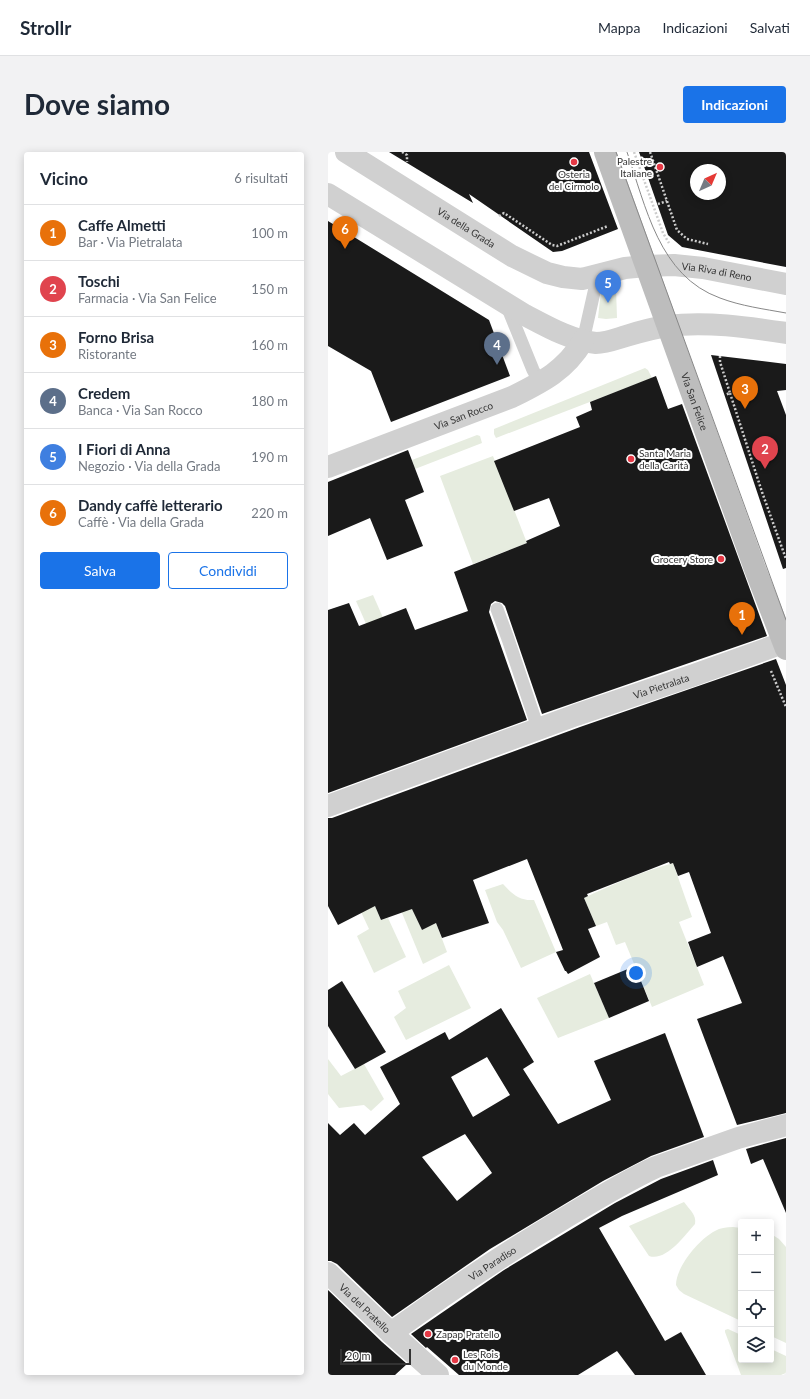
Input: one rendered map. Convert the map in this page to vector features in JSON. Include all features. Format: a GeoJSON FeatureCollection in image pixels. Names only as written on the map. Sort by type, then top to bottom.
{"type":"FeatureCollection","features":[{"type":"Feature","properties":{"kind":"street","name":"Via della Grada"},"geometry":{"type":"LineString","coordinates":[[346,152],[479,236],[530,266],[547,273],[573,279],[582,279],[596,277],[613,271],[646,266]]}},
{"type":"Feature","properties":{"kind":"street","name":"Via San Felice"},"geometry":{"type":"LineString","coordinates":[[605,152],[755,569],[785,646]]}},
{"type":"Feature","properties":{"kind":"street"},"geometry":{"type":"LineString","coordinates":[[328,194],[505,303],[552,329],[584,341],[597,343],[608,342],[648,329],[667,326],[721,325],[786,334]]}},
{"type":"Feature","properties":{"kind":"street","name":"Via Riva di Reno"},"geometry":{"type":"LineString","coordinates":[[646,266],[694,267],[786,284]]}},
{"type":"Feature","properties":{"kind":"street","name":"Via San Rocco"},"geometry":{"type":"LineString","coordinates":[[328,467],[512,397],[540,383],[570,361],[584,341]]}},
{"type":"Feature","properties":{"kind":"street","name":"Via Pietralata"},"geometry":{"type":"LineString","coordinates":[[328,806],[538,728],[785,646]]}},
{"type":"Feature","properties":{"kind":"street","name":"Via Paradiso"},"geometry":{"type":"LineString","coordinates":[[391,1333],[513,1249],[600,1202],[656,1167],[738,1138],[786,1125]]}},
{"type":"Feature","properties":{"kind":"street","name":"Via del Pratello"},"geometry":{"type":"LineString","coordinates":[[328,1273],[438,1375]]}},
{"type":"Feature","properties":{"kind":"lane"},"geometry":{"type":"LineString","coordinates":[[584,341],[596,277]]}},
{"type":"Feature","properties":{"kind":"lane"},"geometry":{"type":"LineString","coordinates":[[505,303],[533,370],[540,383]]}},
{"type":"Feature","properties":{"kind":"lane"},"geometry":{"type":"LineString","coordinates":[[497,610],[538,728]]}},
{"type":"Feature","properties":{"kind":"path"},"geometry":{"type":"LineString","coordinates":[[402,152],[407,155],[407,162]]}},
{"type":"Feature","properties":{"kind":"path"},"geometry":{"type":"LineString","coordinates":[[634,152],[663,233],[674,246]]}},
{"type":"Feature","properties":{"kind":"path"},"geometry":{"type":"LineString","coordinates":[[650,152],[677,230],[687,239],[709,244]]}},
{"type":"Feature","properties":{"kind":"path"},"geometry":{"type":"LineString","coordinates":[[658,204],[666,201]]}},
{"type":"Feature","properties":{"kind":"path"},"geometry":{"type":"LineString","coordinates":[[499,216],[504,213],[552,245],[557,246],[610,226],[607,219]]}},
{"type":"Feature","properties":{"kind":"path"},"geometry":{"type":"LineString","coordinates":[[720,356],[720,362],[762,492],[786,559]]}},
{"type":"Feature","properties":{"kind":"path"},"geometry":{"type":"LineString","coordinates":[[725,395],[730,393]]}},
{"type":"Feature","properties":{"kind":"path"},"geometry":{"type":"LineString","coordinates":[[768,664],[786,707]]}},
{"type":"Feature","properties":{"kind":"shaded area"},"geometry":{"type":"Polygon","coordinates":[[[616,288],[617,318],[598,318],[601,290],[616,288]]]}},
{"type":"Feature","properties":{"kind":"shaded area"},"geometry":{"type":"Polygon","coordinates":[[[645,368],[648,370],[652,378],[496,438],[494,434],[494,429],[645,368]]]}},
{"type":"Feature","properties":{"kind":"shaded area"},"geometry":{"type":"Polygon","coordinates":[[[477,435],[480,436],[482,443],[415,469],[412,460],[477,435]]]}},
{"type":"Feature","properties":{"kind":"shaded area"},"geometry":{"type":"Polygon","coordinates":[[[493,456],[527,543],[473,564],[440,476],[493,456]]]}},
{"type":"Feature","properties":{"kind":"shaded area"},"geometry":{"type":"Polygon","coordinates":[[[373,595],[396,647],[379,653],[356,601],[373,595]]]}},
{"type":"Feature","properties":{"kind":"shaded area"},"geometry":{"type":"Polygon","coordinates":[[[673,863],[692,917],[679,922],[704,985],[652,1007],[625,942],[616,945],[607,922],[596,926],[584,898],[650,870],[673,863]]]}},
{"type":"Feature","properties":{"kind":"shaded area"},"geometry":{"type":"Polygon","coordinates":[[[503,884],[517,896],[534,900],[556,952],[521,968],[503,930],[497,922],[485,890],[503,884]]]}},
{"type":"Feature","properties":{"kind":"shaded area"},"geometry":{"type":"Polygon","coordinates":[[[403,887],[422,930],[436,923],[447,952],[423,964],[393,891],[403,887]]]}},
{"type":"Feature","properties":{"kind":"shaded area"},"geometry":{"type":"Polygon","coordinates":[[[370,894],[381,920],[388,918],[406,957],[374,973],[357,936],[369,929],[356,901],[370,894]]]}},
{"type":"Feature","properties":{"kind":"shaded area"},"geometry":{"type":"Polygon","coordinates":[[[449,965],[471,1008],[406,1040],[394,1017],[406,1008],[398,991],[449,965]]]}},
{"type":"Feature","properties":{"kind":"shaded area"},"geometry":{"type":"Polygon","coordinates":[[[590,974],[609,1018],[558,1038],[537,998],[590,974]]]}},
{"type":"Feature","properties":{"kind":"shaded area"},"geometry":{"type":"Polygon","coordinates":[[[328,1059],[341,1076],[364,1064],[384,1099],[371,1111],[364,1105],[339,1108],[328,1094],[328,1059]]]}},
{"type":"Feature","properties":{"kind":"shaded area"},"geometry":{"type":"Polygon","coordinates":[[[684,1202],[694,1215],[695,1224],[681,1241],[668,1251],[655,1257],[649,1256],[629,1226],[684,1202]]]}},
{"type":"Feature","properties":{"kind":"shaded area"},"geometry":{"type":"Polygon","coordinates":[[[723,1228],[738,1228],[738,1320],[684,1294],[676,1285],[680,1270],[690,1254],[702,1240],[717,1230],[723,1228]]]}},
{"type":"Feature","properties":{"kind":"shaded area"},"geometry":{"type":"Polygon","coordinates":[[[774,1236],[786,1247],[786,1343],[774,1337],[774,1236]]]}},
{"type":"Feature","properties":{"kind":"shaded area"},"geometry":{"type":"Polygon","coordinates":[[[728,1329],[738,1334],[738,1363],[774,1363],[774,1350],[786,1356],[786,1373],[781,1375],[741,1375],[725,1330],[728,1329]]]}},
{"type":"Feature","properties":{"kind":"building"},"geometry":{"type":"Polygon","coordinates":[[[389,152],[589,152],[618,229],[562,251],[553,252],[469,194],[473,203],[389,152]]]}},
{"type":"Feature","properties":{"kind":"building"},"geometry":{"type":"Polygon","coordinates":[[[639,152],[786,152],[786,267],[682,247],[668,235],[639,152]]]}},
{"type":"Feature","properties":{"kind":"building"},"geometry":{"type":"Polygon","coordinates":[[[328,221],[489,320],[510,376],[391,422],[371,371],[328,346],[328,221]]]}},
{"type":"Feature","properties":{"kind":"building"},"geometry":{"type":"Polygon","coordinates":[[[711,355],[786,364],[786,390],[777,391],[786,415],[786,568],[783,569],[711,355]]]}},
{"type":"Feature","properties":{"kind":"building"},"geometry":{"type":"Polygon","coordinates":[[[656,376],[668,409],[682,404],[767,636],[542,714],[505,606],[502,603],[495,601],[491,604],[489,612],[527,720],[328,793],[328,610],[349,603],[359,626],[406,608],[415,630],[468,611],[454,572],[527,543],[526,541],[560,526],[549,498],[514,511],[494,461],[580,427],[576,417],[592,410],[590,402],[656,376]]]}},
{"type":"Feature","properties":{"kind":"building"},"geometry":{"type":"Polygon","coordinates":[[[408,450],[424,492],[405,500],[423,546],[387,560],[370,518],[328,536],[328,482],[408,450]]]}},
{"type":"Feature","properties":{"kind":"building"},"geometry":{"type":"Polygon","coordinates":[[[776,659],[786,685],[786,1113],[737,1125],[697,1019],[742,1003],[723,956],[697,967],[688,942],[711,933],[689,872],[678,876],[673,863],[670,864],[669,862],[587,894],[588,896],[584,898],[596,926],[588,929],[600,957],[568,974],[556,952],[563,950],[527,859],[473,880],[489,923],[442,938],[436,923],[422,930],[412,909],[381,920],[375,906],[338,925],[328,906],[328,818],[332,818],[580,727],[776,659]]]}},
{"type":"Feature","properties":{"kind":"building"},"geometry":{"type":"Polygon","coordinates":[[[635,966],[649,1001],[609,1018],[594,983],[635,966]]]}},
{"type":"Feature","properties":{"kind":"building"},"geometry":{"type":"Polygon","coordinates":[[[342,981],[386,1052],[355,1069],[328,1026],[328,990],[342,981]]]}},
{"type":"Feature","properties":{"kind":"building"},"geometry":{"type":"Polygon","coordinates":[[[501,1008],[534,1062],[523,1069],[558,1124],[611,1100],[594,1061],[665,1033],[704,1137],[651,1156],[603,1181],[490,1249],[392,1317],[337,1264],[328,1261],[328,1123],[340,1135],[354,1123],[365,1135],[400,1104],[380,1067],[445,1032],[449,1040],[501,1008]],[[487,1057],[451,1077],[473,1117],[510,1095],[487,1057]],[[465,1134],[422,1157],[457,1201],[492,1173],[465,1134]]]}},
{"type":"Feature","properties":{"kind":"building"},"geometry":{"type":"Polygon","coordinates":[[[786,1138],[786,1213],[763,1159],[751,1164],[746,1149],[786,1138]]]}},
{"type":"Feature","properties":{"kind":"building"},"geometry":{"type":"Polygon","coordinates":[[[713,1160],[718,1175],[622,1216],[599,1228],[665,1341],[681,1332],[706,1375],[635,1375],[617,1351],[578,1375],[459,1375],[411,1334],[504,1270],[615,1203],[661,1179],[713,1160]]]}},
{"type":"Feature","properties":{"kind":"building"},"geometry":{"type":"Polygon","coordinates":[[[328,1290],[407,1364],[395,1375],[328,1375],[328,1290]]]}},
{"type":"Feature","properties":{"kind":"tram line"},"geometry":{"type":"LineString","coordinates":[[616,152],[786,620]]}},
{"type":"Feature","properties":{"kind":"tram line"},"geometry":{"type":"LineString","coordinates":[[627,152],[649,217],[658,237],[669,257],[682,274],[699,288],[720,298],[744,305],[786,313]]}},
{"type":"Feature","properties":{"kind":"place","name":"Osteria del Cirmolo"},"geometry":{"type":"Point","coordinates":[574,162]}},
{"type":"Feature","properties":{"kind":"place","name":"Palestre Italiane"},"geometry":{"type":"Point","coordinates":[660,167]}},
{"type":"Feature","properties":{"kind":"place","name":"Dandy caffè letterario"},"geometry":{"type":"Point","coordinates":[345,249]}},
{"type":"Feature","properties":{"kind":"place","name":"I Fiori di Anna"},"geometry":{"type":"Point","coordinates":[608,303]}},
{"type":"Feature","properties":{"kind":"place","name":"Credem"},"geometry":{"type":"Point","coordinates":[497,365]}},
{"type":"Feature","properties":{"kind":"place","name":"Forno Brisa"},"geometry":{"type":"Point","coordinates":[745,409]}},
{"type":"Feature","properties":{"kind":"place","name":"Santa Maria della Carità"},"geometry":{"type":"Point","coordinates":[631,459]}},
{"type":"Feature","properties":{"kind":"place","name":"Toschi"},"geometry":{"type":"Point","coordinates":[765,469]}},
{"type":"Feature","properties":{"kind":"place","name":"Grocery Store"},"geometry":{"type":"Point","coordinates":[721,559]}},
{"type":"Feature","properties":{"kind":"place","name":"Caffe Almetti"},"geometry":{"type":"Point","coordinates":[742,635]}},
{"type":"Feature","properties":{"kind":"place","name":"Zapap Pratello"},"geometry":{"type":"Point","coordinates":[428,1334]}},
{"type":"Feature","properties":{"kind":"place","name":"Les Rois du Monde"},"geometry":{"type":"Point","coordinates":[455,1360]}}]}
